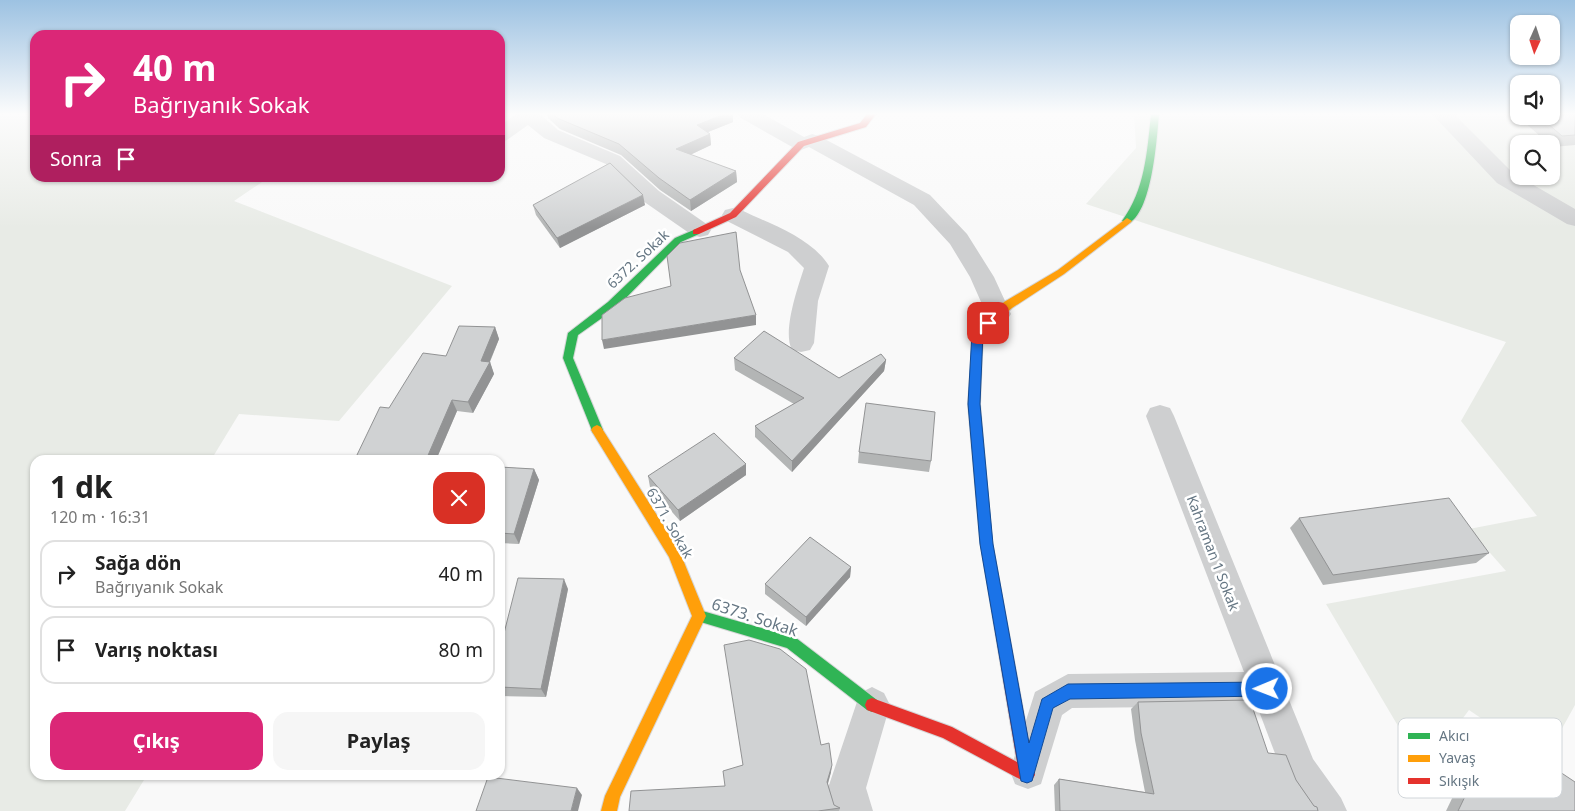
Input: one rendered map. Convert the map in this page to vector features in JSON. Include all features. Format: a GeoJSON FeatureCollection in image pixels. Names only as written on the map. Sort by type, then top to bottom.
{"type":"FeatureCollection","features":[{"type":"Feature","properties":{"kind":"street"},"geometry":{"type":"LineString","coordinates":[[594,152],[613,160],[650,196],[700,230]]}},
{"type":"Feature","properties":{"kind":"street","name":"6372. Sokak"},"geometry":{"type":"LineString","coordinates":[[573,333],[612,305],[678,240],[733,215],[761,184],[796,152]]}},
{"type":"Feature","properties":{"kind":"street"},"geometry":{"type":"LineString","coordinates":[[827,152],[922,200],[960,239],[982,277],[998,314]]}},
{"type":"Feature","properties":{"kind":"street"},"geometry":{"type":"LineString","coordinates":[[1027,775],[986,544],[974,404],[978,332],[1008,305],[1061,272],[1134,215],[1150,164],[1151,152]]}},
{"type":"Feature","properties":{"kind":"street"},"geometry":{"type":"LineString","coordinates":[[1479,152],[1505,178],[1575,219]]}},
{"type":"Feature","properties":{"kind":"street"},"geometry":{"type":"LineString","coordinates":[[733,215],[796,247],[817,266],[806,301],[801,342]]}},
{"type":"Feature","properties":{"kind":"street","name":"6371. Sokak"},"geometry":{"type":"LineString","coordinates":[[573,333],[568,358],[598,435],[674,554],[698,616]]}},
{"type":"Feature","properties":{"kind":"street","name":"Kahraman 1 Sokak"},"geometry":{"type":"LineString","coordinates":[[1160,416],[1300,772],[1328,811]]}},
{"type":"Feature","properties":{"kind":"street"},"geometry":{"type":"LineString","coordinates":[[609,811],[613,796],[698,616]]}},
{"type":"Feature","properties":{"kind":"street","name":"6373. Sokak"},"geometry":{"type":"LineString","coordinates":[[698,616],[791,643],[872,705],[947,732],[1027,775]]}},
{"type":"Feature","properties":{"kind":"street"},"geometry":{"type":"LineString","coordinates":[[1027,775],[1047,704],[1068,692],[1267,689]]}},
{"type":"Feature","properties":{"kind":"street"},"geometry":{"type":"LineString","coordinates":[[854,811],[847,788],[872,705]]}},
{"type":"Feature","properties":{"kind":"shaded area"},"geometry":{"type":"Polygon","coordinates":[[[0,152],[30,152],[30,182],[262,182],[234,201],[452,286],[339,421],[239,414],[214,455],[30,455],[30,780],[144,780],[125,811],[0,811],[0,152]]]}},
{"type":"Feature","properties":{"kind":"shaded area"},"geometry":{"type":"Polygon","coordinates":[[[1133,152],[1510,152],[1510,185],[1560,185],[1560,152],[1575,152],[1575,705],[1562,728],[1562,718],[1481,718],[1469,710],[1463,718],[1398,718],[1398,726],[1326,604],[1506,571],[1469,529],[1537,516],[1461,421],[1506,342],[1086,204],[1133,152]]]}},
{"type":"Feature","properties":{"kind":"building"},"geometry":{"type":"Polygon","coordinates":[[[628,152],[684,152],[736,171],[690,200],[659,178],[628,152]]]}},
{"type":"Feature","properties":{"kind":"building"},"geometry":{"type":"Polygon","coordinates":[[[610,163],[643,195],[557,238],[533,205],[610,163]]]}},
{"type":"Feature","properties":{"kind":"building"},"geometry":{"type":"Polygon","coordinates":[[[736,232],[740,270],[756,315],[602,340],[602,315],[625,298],[671,286],[667,256],[680,243],[736,232]]]}},
{"type":"Feature","properties":{"kind":"building"},"geometry":{"type":"Polygon","coordinates":[[[459,326],[495,327],[481,361],[490,362],[468,402],[452,400],[428,455],[357,455],[380,407],[389,408],[423,353],[446,356],[459,326]]]}},
{"type":"Feature","properties":{"kind":"building"},"geometry":{"type":"Polygon","coordinates":[[[764,331],[839,378],[881,354],[886,360],[792,461],[755,426],[804,398],[734,358],[764,331]]]}},
{"type":"Feature","properties":{"kind":"building"},"geometry":{"type":"Polygon","coordinates":[[[866,403],[935,412],[931,461],[859,452],[866,403]]]}},
{"type":"Feature","properties":{"kind":"building"},"geometry":{"type":"Polygon","coordinates":[[[714,433],[746,464],[678,510],[648,476],[714,433]]]}},
{"type":"Feature","properties":{"kind":"building"},"geometry":{"type":"Polygon","coordinates":[[[505,467],[534,469],[514,534],[505,533],[505,467]]]}},
{"type":"Feature","properties":{"kind":"building"},"geometry":{"type":"Polygon","coordinates":[[[1449,498],[1489,553],[1333,575],[1299,518],[1449,498]]]}},
{"type":"Feature","properties":{"kind":"building"},"geometry":{"type":"Polygon","coordinates":[[[810,537],[851,567],[806,617],[765,584],[810,537]]]}},
{"type":"Feature","properties":{"kind":"building"},"geometry":{"type":"Polygon","coordinates":[[[518,578],[564,579],[541,689],[505,687],[505,629],[518,578]]]}},
{"type":"Feature","properties":{"kind":"building"},"geometry":{"type":"Polygon","coordinates":[[[749,640],[780,649],[806,669],[821,745],[829,743],[832,765],[827,782],[834,805],[840,808],[818,811],[629,811],[631,791],[725,786],[723,771],[743,765],[724,645],[749,640]]]}},
{"type":"Feature","properties":{"kind":"building"},"geometry":{"type":"Polygon","coordinates":[[[1250,700],[1268,753],[1286,755],[1296,780],[1318,811],[1060,811],[1059,779],[1154,794],[1141,733],[1138,702],[1250,700]]]}},
{"type":"Feature","properties":{"kind":"building"},"geometry":{"type":"Polygon","coordinates":[[[1562,773],[1575,782],[1575,811],[1458,811],[1464,798],[1562,798],[1562,773]]]}},
{"type":"Feature","properties":{"kind":"building"},"geometry":{"type":"Polygon","coordinates":[[[505,779],[577,788],[571,811],[476,811],[487,780],[505,779]]]}},
{"type":"Feature","properties":{"kind":"traffic: fast"},"geometry":{"type":"LineString","coordinates":[[1127,221],[1134,213],[1140,201],[1148,171],[1150,152]]}},
{"type":"Feature","properties":{"kind":"traffic: fast"},"geometry":{"type":"LineString","coordinates":[[597,430],[568,358],[573,333],[612,305],[678,240],[696,232]]}},
{"type":"Feature","properties":{"kind":"traffic: fast"},"geometry":{"type":"LineString","coordinates":[[699,616],[791,643],[872,705]]}},
{"type":"Feature","properties":{"kind":"traffic: slow"},"geometry":{"type":"LineString","coordinates":[[986,541],[974,404],[978,332],[1008,305],[1061,272],[1127,221]]}},
{"type":"Feature","properties":{"kind":"traffic: slow"},"geometry":{"type":"LineString","coordinates":[[597,430],[674,554],[699,616],[613,796],[609,811]]}},
{"type":"Feature","properties":{"kind":"traffic: jam"},"geometry":{"type":"LineString","coordinates":[[696,232],[733,215],[793,152]]}},
{"type":"Feature","properties":{"kind":"traffic: jam"},"geometry":{"type":"LineString","coordinates":[[872,705],[947,732],[1027,775],[986,541]]}},
{"type":"Feature","properties":{"kind":"route"},"geometry":{"type":"LineString","coordinates":[[988,323],[978,332],[974,404],[986,544],[1027,775],[1047,704],[1068,692],[1267,689]]}}]}
